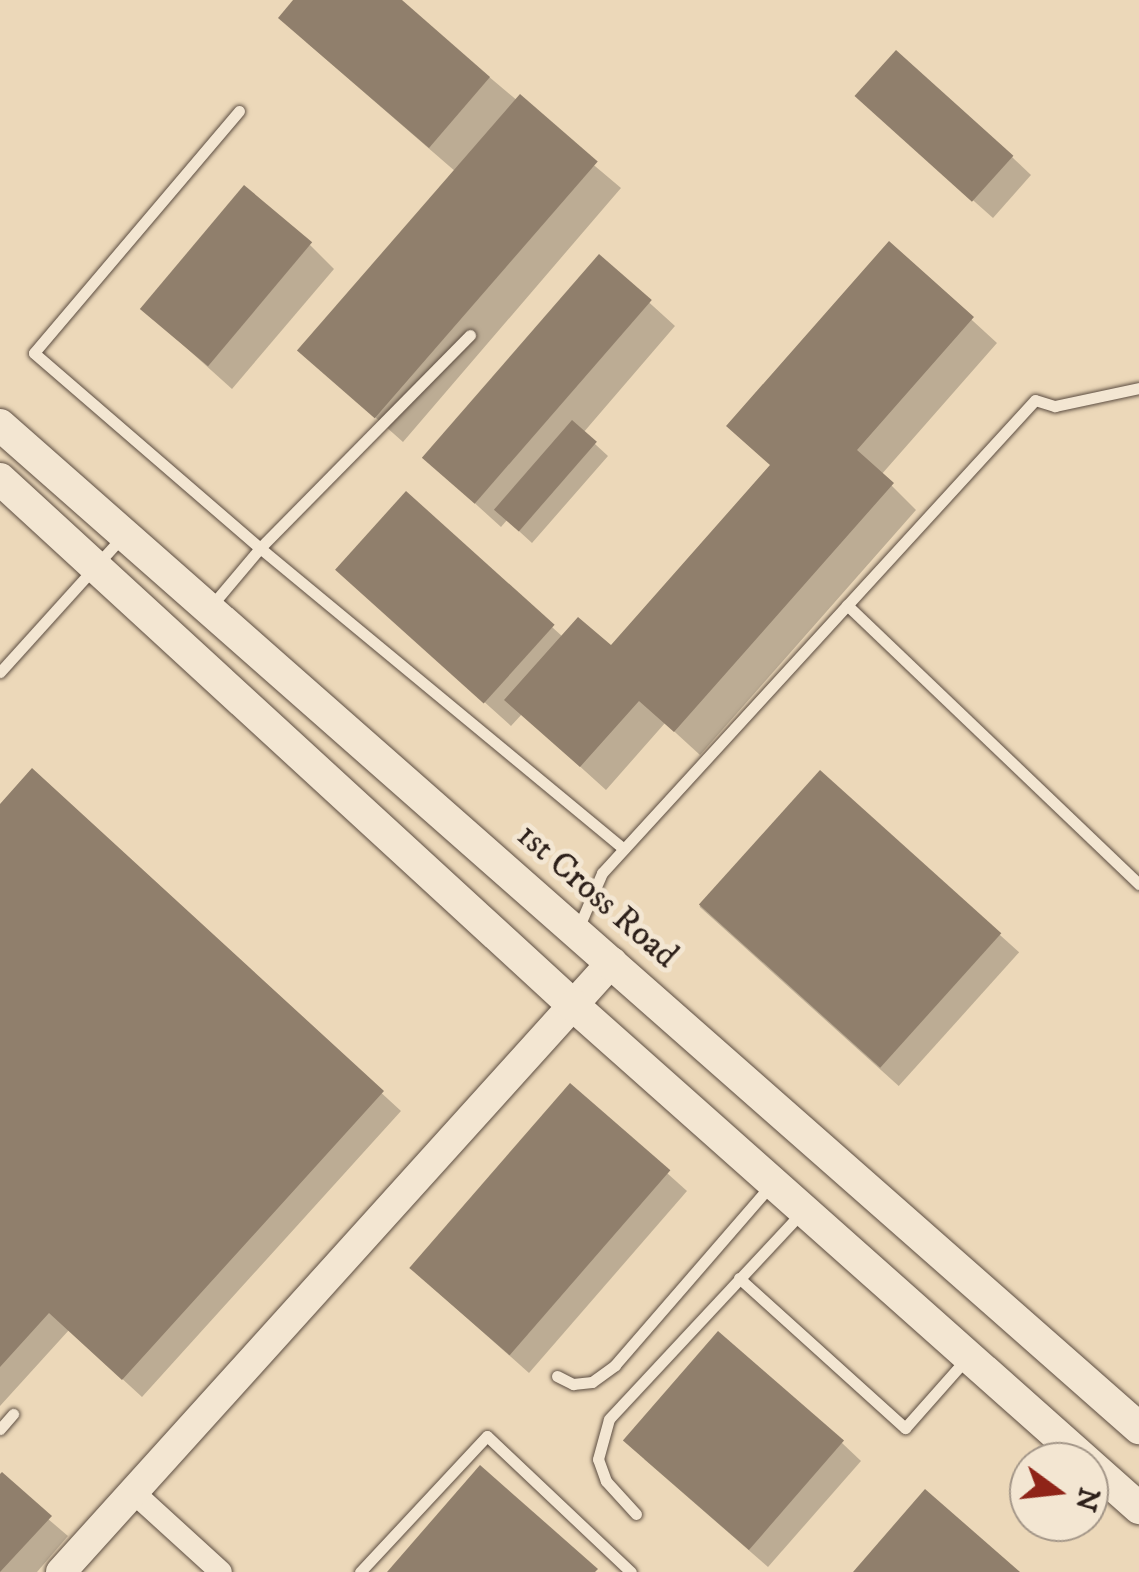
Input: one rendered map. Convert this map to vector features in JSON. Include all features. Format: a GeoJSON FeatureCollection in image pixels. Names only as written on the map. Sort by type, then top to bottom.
{"type":"FeatureCollection","features":[{"type":"Feature","properties":{"kind":"main road","name":"1st Cross Road"},"geometry":{"type":"LineString","coordinates":[[0,425],[1139,1428]]}},
{"type":"Feature","properties":{"kind":"main road"},"geometry":{"type":"LineString","coordinates":[[0,480],[574,1006],[971,1353],[1139,1508]]}},
{"type":"Feature","properties":{"kind":"street"},"geometry":{"type":"LineString","coordinates":[[61,1572],[612,962]]}},
{"type":"Feature","properties":{"kind":"street"},"geometry":{"type":"LineString","coordinates":[[132,1491],[221,1572]]}},
{"type":"Feature","properties":{"kind":"lane"},"geometry":{"type":"LineString","coordinates":[[238,111],[34,352],[260,548],[624,849]]}},
{"type":"Feature","properties":{"kind":"lane"},"geometry":{"type":"LineString","coordinates":[[209,608],[260,548],[470,336]]}},
{"type":"Feature","properties":{"kind":"lane"},"geometry":{"type":"LineString","coordinates":[[576,932],[602,873],[1035,400],[1055,406],[1139,388]]}},
{"type":"Feature","properties":{"kind":"lane"},"geometry":{"type":"LineString","coordinates":[[0,672],[124,534]]}},
{"type":"Feature","properties":{"kind":"lane"},"geometry":{"type":"LineString","coordinates":[[847,605],[1139,884]]}},
{"type":"Feature","properties":{"kind":"lane"},"geometry":{"type":"LineString","coordinates":[[558,1376],[573,1384],[592,1382],[615,1365],[773,1182]]}},
{"type":"Feature","properties":{"kind":"lane"},"geometry":{"type":"LineString","coordinates":[[636,1514],[606,1481],[598,1459],[609,1419],[804,1210]]}},
{"type":"Feature","properties":{"kind":"lane"},"geometry":{"type":"LineString","coordinates":[[740,1278],[904,1428],[971,1353]]}},
{"type":"Feature","properties":{"kind":"lane"},"geometry":{"type":"LineString","coordinates":[[0,1429],[14,1414]]}},
{"type":"Feature","properties":{"kind":"lane"},"geometry":{"type":"LineString","coordinates":[[360,1572],[487,1436],[632,1572]]}},
{"type":"Feature","properties":{"kind":"building"},"geometry":{"type":"Polygon","coordinates":[[[293,0],[402,0],[490,77],[429,148],[278,18],[293,0]]]}},
{"type":"Feature","properties":{"kind":"building"},"geometry":{"type":"Polygon","coordinates":[[[896,50],[1013,156],[972,202],[855,96],[896,50]]]}},
{"type":"Feature","properties":{"kind":"building"},"geometry":{"type":"Polygon","coordinates":[[[520,94],[598,162],[375,418],[297,351],[520,94]]]}},
{"type":"Feature","properties":{"kind":"building"},"geometry":{"type":"Polygon","coordinates":[[[244,185],[312,242],[208,366],[140,309],[244,185]]]}},
{"type":"Feature","properties":{"kind":"building"},"geometry":{"type":"Polygon","coordinates":[[[889,241],[974,317],[857,450],[894,483],[674,732],[639,701],[580,767],[504,700],[578,617],[611,645],[770,465],[726,426],[889,241]]]}},
{"type":"Feature","properties":{"kind":"building"},"geometry":{"type":"Polygon","coordinates":[[[599,254],[652,300],[475,504],[422,458],[599,254]]]}},
{"type":"Feature","properties":{"kind":"building"},"geometry":{"type":"Polygon","coordinates":[[[572,420],[597,442],[519,531],[494,510],[572,420]]]}},
{"type":"Feature","properties":{"kind":"building"},"geometry":{"type":"Polygon","coordinates":[[[406,491],[555,625],[484,704],[335,570],[406,491]]]}},
{"type":"Feature","properties":{"kind":"building"},"geometry":{"type":"Polygon","coordinates":[[[32,768],[384,1091],[122,1380],[49,1313],[0,1367],[0,804],[32,768]]]}},
{"type":"Feature","properties":{"kind":"building"},"geometry":{"type":"Polygon","coordinates":[[[820,770],[1001,933],[880,1068],[699,905],[820,770]]]}},
{"type":"Feature","properties":{"kind":"building"},"geometry":{"type":"Polygon","coordinates":[[[570,1083],[670,1170],[510,1355],[409,1268],[570,1083]]]}},
{"type":"Feature","properties":{"kind":"building"},"geometry":{"type":"Polygon","coordinates":[[[718,1331],[844,1441],[749,1550],[623,1440],[718,1331]]]}},
{"type":"Feature","properties":{"kind":"building"},"geometry":{"type":"Polygon","coordinates":[[[480,1465],[598,1569],[387,1572],[480,1465]]]}},
{"type":"Feature","properties":{"kind":"building"},"geometry":{"type":"Polygon","coordinates":[[[0,1474],[52,1516],[0,1572],[0,1474]]]}},
{"type":"Feature","properties":{"kind":"building"},"geometry":{"type":"Polygon","coordinates":[[[925,1489],[1020,1572],[853,1572],[925,1489]]]}}]}
